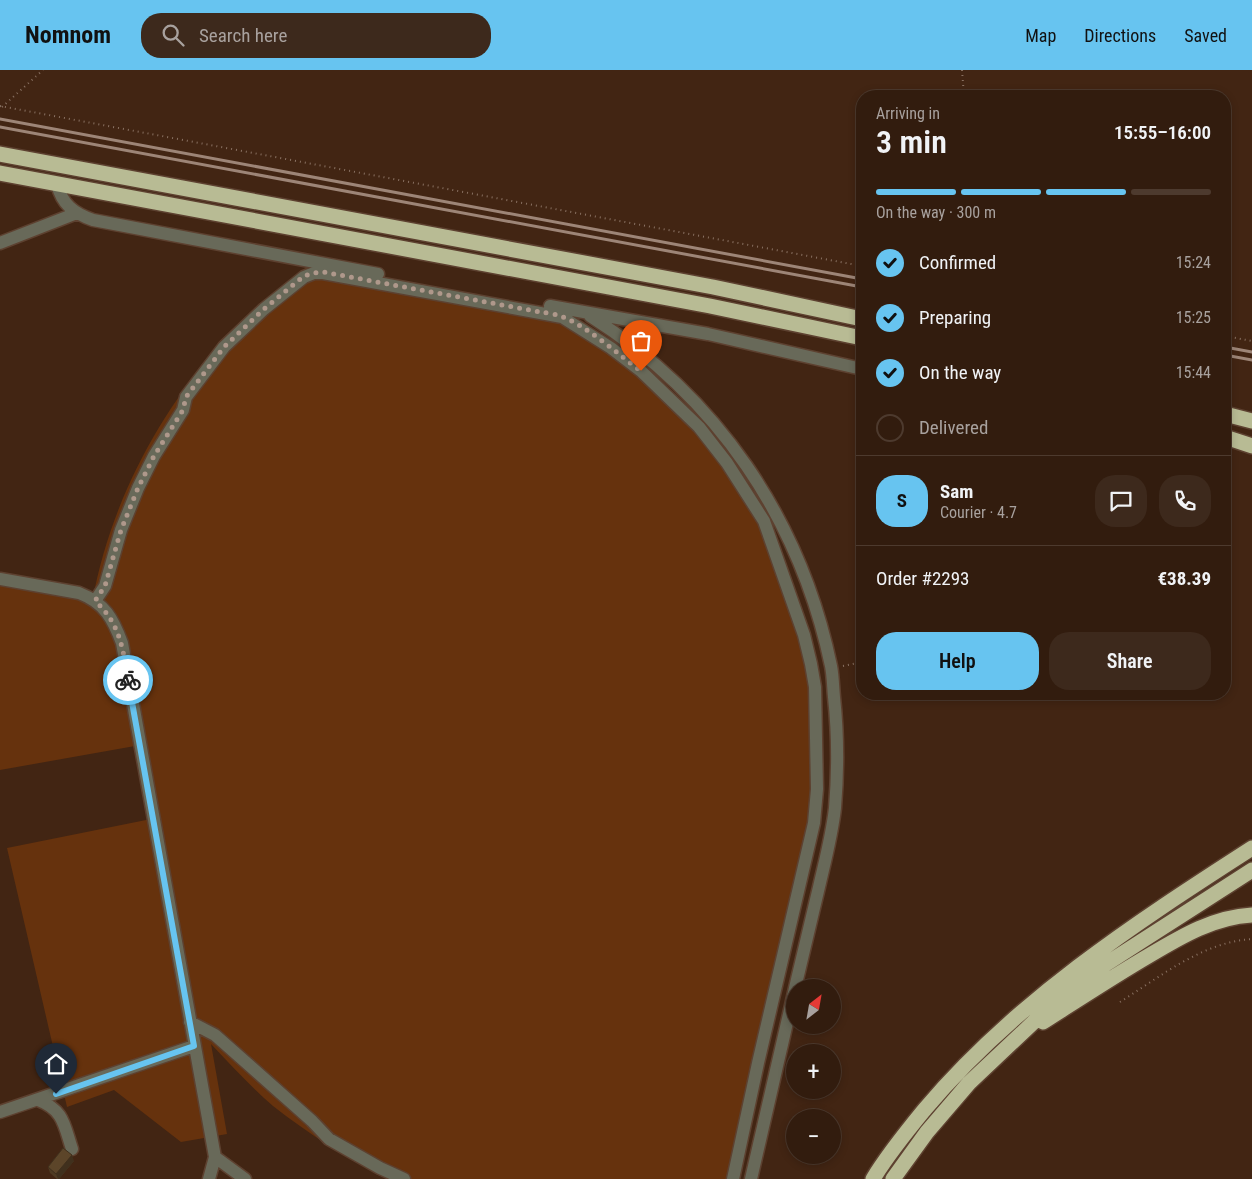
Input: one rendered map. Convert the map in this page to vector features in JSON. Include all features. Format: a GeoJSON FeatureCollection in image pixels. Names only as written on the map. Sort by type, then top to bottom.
{"type":"FeatureCollection","features":[{"type":"Feature","properties":{"kind":"highway"},"geometry":{"type":"LineString","coordinates":[[0,154],[713,287],[856,318]]}},
{"type":"Feature","properties":{"kind":"highway"},"geometry":{"type":"LineString","coordinates":[[0,173],[710,306],[856,337]]}},
{"type":"Feature","properties":{"kind":"highway"},"geometry":{"type":"LineString","coordinates":[[713,287],[856,308]]}},
{"type":"Feature","properties":{"kind":"highway"},"geometry":{"type":"LineString","coordinates":[[1231,416],[1252,422]]}},
{"type":"Feature","properties":{"kind":"highway"},"geometry":{"type":"LineString","coordinates":[[1231,433],[1252,439]]}},
{"type":"Feature","properties":{"kind":"highway"},"geometry":{"type":"LineString","coordinates":[[1231,439],[1252,446]]}},
{"type":"Feature","properties":{"kind":"highway"},"geometry":{"type":"LineString","coordinates":[[1208,876],[1252,842]]}},
{"type":"Feature","properties":{"kind":"highway"},"geometry":{"type":"LineString","coordinates":[[873,1179],[913,1125],[954,1075],[1044,992],[1174,898],[1252,848]]}},
{"type":"Feature","properties":{"kind":"highway"},"geometry":{"type":"LineString","coordinates":[[894,1179],[927,1132],[969,1084],[1056,1001],[1106,964],[1252,870]]}},
{"type":"Feature","properties":{"kind":"highway"},"geometry":{"type":"LineString","coordinates":[[1013,1042],[1128,968],[1190,932],[1224,919],[1252,915]]}},
{"type":"Feature","properties":{"kind":"street"},"geometry":{"type":"LineString","coordinates":[[56,184],[65,204],[77,213],[93,220],[586,313],[708,334],[856,368]]}},
{"type":"Feature","properties":{"kind":"street"},"geometry":{"type":"LineString","coordinates":[[0,243],[77,213]]}},
{"type":"Feature","properties":{"kind":"street"},"geometry":{"type":"LineString","coordinates":[[95,601],[105,586],[121,530],[138,488],[154,456],[183,410],[186,397],[224,347],[264,309],[304,276],[323,272],[562,317],[611,348],[641,371],[699,427],[727,463],[764,520],[804,636],[815,687],[817,789],[814,822],[733,1179]]}},
{"type":"Feature","properties":{"kind":"street"},"geometry":{"type":"LineString","coordinates":[[586,313],[638,349],[692,398],[725,435],[744,460],[772,506],[799,564],[810,593],[832,668],[838,749],[830,842],[797,979]]}},
{"type":"Feature","properties":{"kind":"street"},"geometry":{"type":"LineString","coordinates":[[0,579],[79,593],[95,601],[106,610],[115,624],[122,644],[215,1158],[209,1179]]}},
{"type":"Feature","properties":{"kind":"street"},"geometry":{"type":"LineString","coordinates":[[190,1022],[215,1034],[312,1121],[329,1139],[380,1168],[404,1179]]}},
{"type":"Feature","properties":{"kind":"street"},"geometry":{"type":"LineString","coordinates":[[751,1179],[786,1027]]}},
{"type":"Feature","properties":{"kind":"street"},"geometry":{"type":"LineString","coordinates":[[0,1112],[194,1046]]}},
{"type":"Feature","properties":{"kind":"street"},"geometry":{"type":"LineString","coordinates":[[38,1100],[50,1105],[59,1112],[72,1149]]}},
{"type":"Feature","properties":{"kind":"street"},"geometry":{"type":"LineString","coordinates":[[215,1158],[245,1179]]}},
{"type":"Feature","properties":{"kind":"path"},"geometry":{"type":"LineString","coordinates":[[1,106],[43,70]]}},
{"type":"Feature","properties":{"kind":"path"},"geometry":{"type":"LineString","coordinates":[[962,70],[964,90]]}},
{"type":"Feature","properties":{"kind":"path"},"geometry":{"type":"LineString","coordinates":[[1,106],[856,265]]}},
{"type":"Feature","properties":{"kind":"path"},"geometry":{"type":"LineString","coordinates":[[1231,337],[1252,341]]}},
{"type":"Feature","properties":{"kind":"path"},"geometry":{"type":"LineString","coordinates":[[832,668],[856,663]]}},
{"type":"Feature","properties":{"kind":"path"},"geometry":{"type":"LineString","coordinates":[[1120,1002],[1202,953],[1236,940],[1252,939]]}},
{"type":"Feature","properties":{"kind":"shaded area"},"geometry":{"type":"Polygon","coordinates":[[[309,265],[566,312],[634,359],[730,460],[806,630],[821,778],[738,1179],[390,1179],[344,1155],[273,1106],[211,1044],[227,1134],[181,1142],[114,1090],[67,1107],[7,848],[156,818],[135,746],[0,770],[0,582],[77,596],[92,603],[110,534],[122,502],[152,439],[171,409],[213,352],[235,328],[309,265]]]}},
{"type":"Feature","properties":{"kind":"building"},"geometry":{"type":"Polygon","coordinates":[[[63,1148],[72,1155],[56,1174],[48,1167],[63,1148]]]}},
{"type":"Feature","properties":{"kind":"railway"},"geometry":{"type":"LineString","coordinates":[[0,119],[856,278]]}},
{"type":"Feature","properties":{"kind":"railway"},"geometry":{"type":"LineString","coordinates":[[0,127],[856,286]]}},
{"type":"Feature","properties":{"kind":"railway"},"geometry":{"type":"LineString","coordinates":[[1231,348],[1252,352]]}},
{"type":"Feature","properties":{"kind":"railway"},"geometry":{"type":"LineString","coordinates":[[1231,356],[1252,360]]}},
{"type":"Feature","properties":{"kind":"way so far"},"geometry":{"type":"LineString","coordinates":[[128,680],[122,644],[115,624],[106,610],[95,601],[105,586],[110,563],[121,530],[138,488],[154,456],[183,410],[186,397],[204,372],[224,347],[264,309],[304,276],[323,272],[562,317],[611,348],[641,371]]}},
{"type":"Feature","properties":{"kind":"route"},"geometry":{"type":"LineString","coordinates":[[56,1094],[194,1046],[164,870],[128,680]]}}]}
